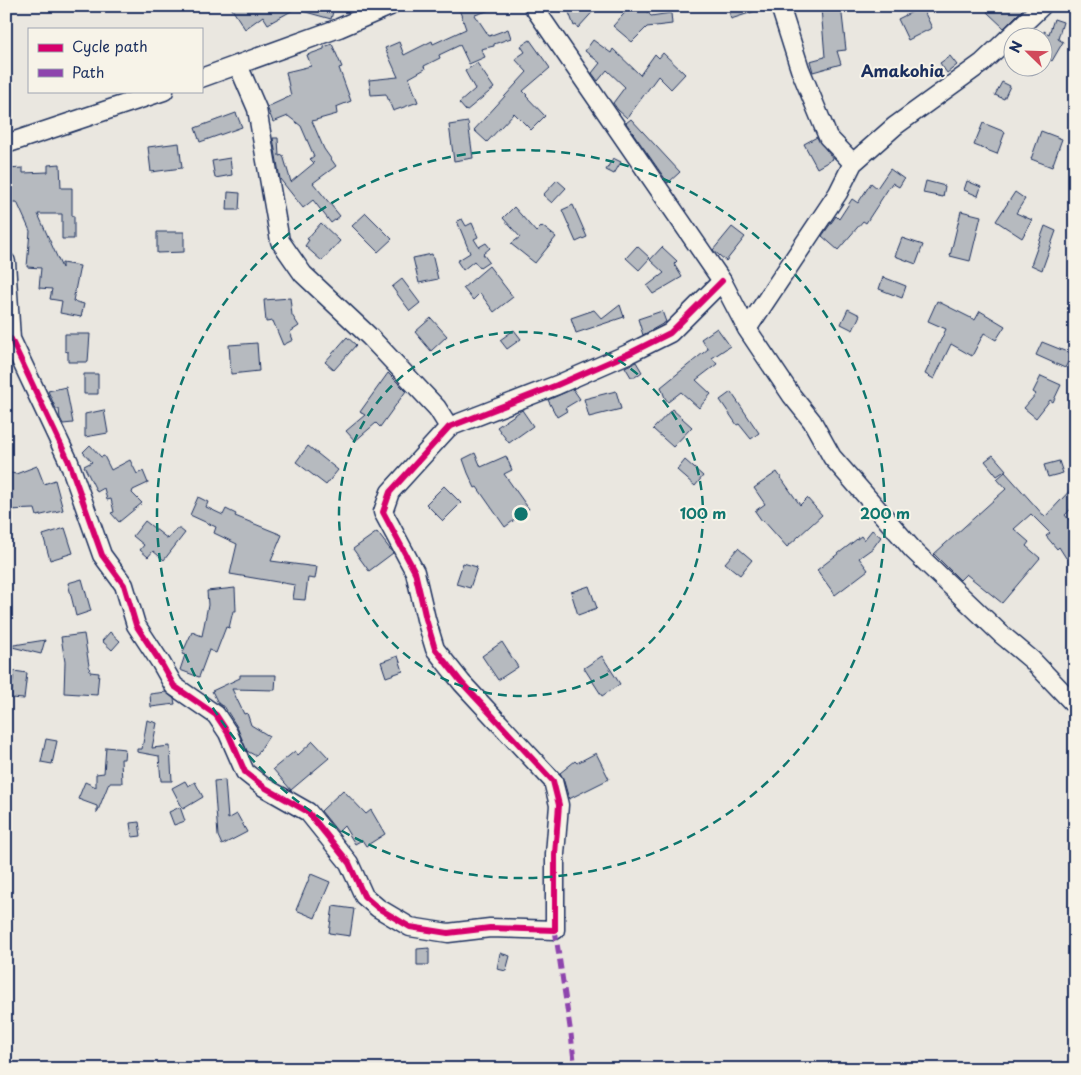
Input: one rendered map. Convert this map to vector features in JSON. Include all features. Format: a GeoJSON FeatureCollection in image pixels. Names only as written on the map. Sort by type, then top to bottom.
{"type":"FeatureCollection","features":[{"type":"Feature","properties":{"kind":"street"},"geometry":{"type":"LineString","coordinates":[[202,78],[339,28],[390,6]]}},
{"type":"Feature","properties":{"kind":"street"},"geometry":{"type":"LineString","coordinates":[[533,6],[722,281],[748,329],[792,396],[812,421],[832,457],[914,551],[1001,634],[1032,660],[1075,705]]}},
{"type":"Feature","properties":{"kind":"street"},"geometry":{"type":"LineString","coordinates":[[780,6],[800,70],[828,137],[853,162]]}},
{"type":"Feature","properties":{"kind":"street"},"geometry":{"type":"LineString","coordinates":[[748,329],[838,193],[853,162],[895,126],[982,63],[1042,6]]}},
{"type":"Feature","properties":{"kind":"street"},"geometry":{"type":"LineString","coordinates":[[238,65],[257,109],[280,241],[303,274],[370,337],[437,408],[449,427]]}},
{"type":"Feature","properties":{"kind":"street"},"geometry":{"type":"LineString","coordinates":[[6,144],[161,92]]}},
{"type":"Feature","properties":{"kind":"street"},"geometry":{"type":"LineString","coordinates":[[6,262],[8,346],[69,462],[102,555],[124,585],[136,625],[174,686],[216,715],[228,733],[245,772],[264,787],[308,812],[349,862],[364,896],[378,908],[410,927],[448,932],[490,928],[555,930],[559,805],[553,781],[462,683],[435,649],[415,572],[383,512],[390,492],[449,427],[557,385],[670,333],[722,281]]}},
{"type":"Feature","properties":{"kind":"building"},"geometry":{"type":"Polygon","coordinates":[[[230,6],[326,6],[334,8],[331,19],[295,9],[268,24],[263,16],[245,29],[230,6]]]}},
{"type":"Feature","properties":{"kind":"building"},"geometry":{"type":"Polygon","coordinates":[[[458,6],[496,6],[496,8],[475,15],[489,36],[508,29],[511,38],[494,44],[494,46],[481,49],[485,57],[469,64],[460,45],[439,55],[440,58],[424,66],[425,69],[409,78],[418,102],[393,111],[386,94],[371,95],[369,80],[398,77],[385,48],[399,42],[404,55],[432,41],[433,44],[466,29],[458,6]]]}},
{"type":"Feature","properties":{"kind":"building"},"geometry":{"type":"Polygon","coordinates":[[[598,6],[578,28],[576,25],[574,26],[567,7],[598,6]]]}},
{"type":"Feature","properties":{"kind":"building"},"geometry":{"type":"Polygon","coordinates":[[[631,6],[641,6],[651,16],[671,13],[672,24],[647,27],[632,42],[613,26],[631,6]]]}},
{"type":"Feature","properties":{"kind":"building"},"geometry":{"type":"Polygon","coordinates":[[[728,6],[764,6],[765,8],[731,19],[728,6]]]}},
{"type":"Feature","properties":{"kind":"building"},"geometry":{"type":"Polygon","coordinates":[[[841,6],[846,50],[837,51],[841,64],[813,72],[810,61],[825,57],[821,8],[841,6]]]}},
{"type":"Feature","properties":{"kind":"building"},"geometry":{"type":"Polygon","coordinates":[[[992,6],[1026,6],[1004,28],[987,12],[992,6]]]}},
{"type":"Feature","properties":{"kind":"building"},"geometry":{"type":"Polygon","coordinates":[[[922,7],[932,28],[908,40],[898,19],[922,7]]]}},
{"type":"Feature","properties":{"kind":"building"},"geometry":{"type":"Polygon","coordinates":[[[1054,19],[1063,22],[1058,39],[1063,42],[1054,58],[1054,28],[1051,28],[1054,19]]]}},
{"type":"Feature","properties":{"kind":"building"},"geometry":{"type":"Polygon","coordinates":[[[530,40],[550,68],[523,91],[545,116],[531,130],[514,113],[487,142],[474,130],[527,72],[515,59],[525,52],[521,46],[530,40]]]}},
{"type":"Feature","properties":{"kind":"building"},"geometry":{"type":"Polygon","coordinates":[[[593,40],[611,53],[613,49],[640,75],[655,54],[659,58],[663,53],[685,74],[671,89],[658,76],[627,118],[613,103],[625,87],[607,70],[598,81],[592,73],[600,63],[585,51],[593,40]]]}},
{"type":"Feature","properties":{"kind":"building"},"geometry":{"type":"Polygon","coordinates":[[[332,44],[342,67],[339,68],[351,101],[336,107],[337,114],[312,121],[324,149],[336,166],[313,183],[340,216],[331,223],[313,200],[303,208],[280,179],[273,138],[278,138],[279,156],[283,155],[291,182],[314,163],[310,159],[314,156],[301,126],[288,116],[273,122],[267,107],[291,96],[286,72],[311,66],[307,55],[332,44]]]}},
{"type":"Feature","properties":{"kind":"building"},"geometry":{"type":"Polygon","coordinates":[[[950,56],[957,65],[947,73],[940,63],[950,56]]]}},
{"type":"Feature","properties":{"kind":"building"},"geometry":{"type":"Polygon","coordinates":[[[477,63],[494,88],[466,111],[459,103],[475,89],[465,71],[477,63]]]}},
{"type":"Feature","properties":{"kind":"building"},"geometry":{"type":"Polygon","coordinates":[[[1002,82],[1010,86],[1004,99],[995,95],[1002,82]]]}},
{"type":"Feature","properties":{"kind":"building"},"geometry":{"type":"Polygon","coordinates":[[[236,113],[242,127],[200,142],[195,128],[236,113]]]}},
{"type":"Feature","properties":{"kind":"building"},"geometry":{"type":"Polygon","coordinates":[[[631,119],[680,172],[668,183],[626,123],[631,119]]]}},
{"type":"Feature","properties":{"kind":"building"},"geometry":{"type":"Polygon","coordinates":[[[468,122],[473,158],[454,161],[449,125],[468,122]]]}},
{"type":"Feature","properties":{"kind":"building"},"geometry":{"type":"Polygon","coordinates":[[[983,123],[1005,132],[997,154],[974,145],[983,123]]]}},
{"type":"Feature","properties":{"kind":"building"},"geometry":{"type":"Polygon","coordinates":[[[1041,131],[1062,139],[1052,167],[1031,159],[1041,131]]]}},
{"type":"Feature","properties":{"kind":"building"},"geometry":{"type":"Polygon","coordinates":[[[817,137],[833,159],[817,168],[804,144],[817,137]]]}},
{"type":"Feature","properties":{"kind":"building"},"geometry":{"type":"Polygon","coordinates":[[[179,143],[182,168],[151,172],[148,147],[179,143]]]}},
{"type":"Feature","properties":{"kind":"building"},"geometry":{"type":"Polygon","coordinates":[[[230,158],[232,175],[215,178],[212,161],[230,158]]]}},
{"type":"Feature","properties":{"kind":"building"},"geometry":{"type":"Polygon","coordinates":[[[613,158],[621,162],[614,174],[606,170],[613,158]]]}},
{"type":"Feature","properties":{"kind":"building"},"geometry":{"type":"Polygon","coordinates":[[[60,164],[61,188],[72,188],[74,239],[62,239],[62,214],[38,214],[62,268],[62,263],[80,266],[73,301],[84,304],[81,317],[60,313],[62,301],[50,299],[52,289],[39,288],[41,268],[27,267],[30,231],[17,202],[6,202],[6,169],[23,168],[23,173],[48,172],[48,165],[60,164]]]}},
{"type":"Feature","properties":{"kind":"building"},"geometry":{"type":"Polygon","coordinates":[[[890,169],[904,179],[899,187],[892,183],[866,223],[863,221],[838,250],[822,236],[836,216],[839,219],[852,199],[858,203],[871,183],[877,188],[890,169]]]}},
{"type":"Feature","properties":{"kind":"building"},"geometry":{"type":"Polygon","coordinates":[[[557,180],[566,188],[552,203],[543,195],[557,180]]]}},
{"type":"Feature","properties":{"kind":"building"},"geometry":{"type":"Polygon","coordinates":[[[926,181],[945,186],[943,197],[923,193],[926,181]]]}},
{"type":"Feature","properties":{"kind":"building"},"geometry":{"type":"Polygon","coordinates":[[[967,181],[981,187],[978,196],[964,190],[967,181]]]}},
{"type":"Feature","properties":{"kind":"building"},"geometry":{"type":"Polygon","coordinates":[[[228,192],[240,193],[239,210],[227,210],[228,192]]]}},
{"type":"Feature","properties":{"kind":"building"},"geometry":{"type":"Polygon","coordinates":[[[1015,192],[1025,199],[1016,213],[1032,220],[1022,238],[996,221],[1015,192]]]}},
{"type":"Feature","properties":{"kind":"building"},"geometry":{"type":"Polygon","coordinates":[[[573,205],[587,237],[576,242],[562,210],[573,205]]]}},
{"type":"Feature","properties":{"kind":"building"},"geometry":{"type":"Polygon","coordinates":[[[514,207],[536,232],[542,226],[556,237],[535,263],[511,244],[520,237],[503,218],[514,207]]]}},
{"type":"Feature","properties":{"kind":"building"},"geometry":{"type":"Polygon","coordinates":[[[961,211],[981,216],[970,261],[950,256],[961,211]]]}},
{"type":"Feature","properties":{"kind":"building"},"geometry":{"type":"Polygon","coordinates":[[[366,213],[392,239],[378,252],[352,226],[366,213]]]}},
{"type":"Feature","properties":{"kind":"building"},"geometry":{"type":"Polygon","coordinates":[[[462,219],[466,226],[472,223],[478,237],[474,239],[479,247],[486,243],[490,248],[483,254],[489,262],[480,268],[474,261],[463,270],[457,261],[470,253],[457,221],[462,219]]]}},
{"type":"Feature","properties":{"kind":"building"},"geometry":{"type":"Polygon","coordinates":[[[321,223],[340,241],[322,261],[305,246],[309,240],[307,239],[321,223]]]}},
{"type":"Feature","properties":{"kind":"building"},"geometry":{"type":"Polygon","coordinates":[[[1045,226],[1056,231],[1042,270],[1031,265],[1045,226]]]}},
{"type":"Feature","properties":{"kind":"building"},"geometry":{"type":"Polygon","coordinates":[[[732,227],[745,237],[726,261],[713,250],[732,227]]]}},
{"type":"Feature","properties":{"kind":"building"},"geometry":{"type":"Polygon","coordinates":[[[157,232],[184,232],[184,252],[157,253],[157,232]]]}},
{"type":"Feature","properties":{"kind":"building"},"geometry":{"type":"Polygon","coordinates":[[[902,238],[923,245],[916,264],[895,256],[902,238]]]}},
{"type":"Feature","properties":{"kind":"building"},"geometry":{"type":"Polygon","coordinates":[[[637,246],[650,258],[639,270],[626,258],[637,246]]]}},
{"type":"Feature","properties":{"kind":"building"},"geometry":{"type":"Polygon","coordinates":[[[662,247],[677,261],[674,264],[682,277],[653,294],[647,286],[664,273],[650,260],[662,247]]]}},
{"type":"Feature","properties":{"kind":"building"},"geometry":{"type":"Polygon","coordinates":[[[432,254],[438,279],[419,283],[413,258],[432,254]]]}},
{"type":"Feature","properties":{"kind":"building"},"geometry":{"type":"Polygon","coordinates":[[[489,266],[513,297],[494,312],[480,293],[473,300],[463,288],[489,266]]]}},
{"type":"Feature","properties":{"kind":"building"},"geometry":{"type":"Polygon","coordinates":[[[883,277],[906,286],[902,298],[879,289],[883,277]]]}},
{"type":"Feature","properties":{"kind":"building"},"geometry":{"type":"Polygon","coordinates":[[[402,279],[420,303],[410,311],[392,287],[402,279]]]}},
{"type":"Feature","properties":{"kind":"building"},"geometry":{"type":"Polygon","coordinates":[[[290,298],[292,315],[299,326],[290,332],[293,340],[283,345],[273,321],[266,322],[264,300],[290,298]]]}},
{"type":"Feature","properties":{"kind":"building"},"geometry":{"type":"Polygon","coordinates":[[[937,301],[975,320],[980,311],[1005,326],[996,340],[984,333],[972,356],[951,344],[934,379],[925,374],[946,329],[928,321],[937,301]]]}},
{"type":"Feature","properties":{"kind":"building"},"geometry":{"type":"Polygon","coordinates":[[[620,305],[624,317],[576,333],[571,318],[594,310],[602,319],[620,305]]]}},
{"type":"Feature","properties":{"kind":"building"},"geometry":{"type":"Polygon","coordinates":[[[848,309],[860,315],[853,330],[841,324],[848,309]]]}},
{"type":"Feature","properties":{"kind":"building"},"geometry":{"type":"Polygon","coordinates":[[[662,311],[666,322],[643,335],[638,319],[662,311]]]}},
{"type":"Feature","properties":{"kind":"building"},"geometry":{"type":"Polygon","coordinates":[[[431,318],[447,336],[431,351],[415,332],[431,318]]]}},
{"type":"Feature","properties":{"kind":"building"},"geometry":{"type":"Polygon","coordinates":[[[717,328],[730,346],[712,358],[717,364],[696,380],[711,394],[699,408],[681,392],[668,402],[661,387],[708,349],[701,339],[717,328]]]}},
{"type":"Feature","properties":{"kind":"building"},"geometry":{"type":"Polygon","coordinates":[[[514,330],[521,339],[507,349],[500,340],[514,330]]]}},
{"type":"Feature","properties":{"kind":"building"},"geometry":{"type":"Polygon","coordinates":[[[65,334],[90,334],[88,362],[68,362],[68,352],[65,351],[65,334]]]}},
{"type":"Feature","properties":{"kind":"building"},"geometry":{"type":"Polygon","coordinates":[[[347,337],[356,345],[334,370],[325,362],[347,337]]]}},
{"type":"Feature","properties":{"kind":"building"},"geometry":{"type":"Polygon","coordinates":[[[1042,342],[1072,354],[1065,368],[1036,355],[1042,342]]]}},
{"type":"Feature","properties":{"kind":"building"},"geometry":{"type":"Polygon","coordinates":[[[257,343],[259,371],[231,374],[229,345],[257,343]]]}},
{"type":"Feature","properties":{"kind":"building"},"geometry":{"type":"Polygon","coordinates":[[[636,362],[642,372],[635,377],[631,377],[625,367],[636,362]]]}},
{"type":"Feature","properties":{"kind":"building"},"geometry":{"type":"Polygon","coordinates":[[[388,373],[406,391],[380,427],[376,423],[355,441],[346,431],[365,415],[360,412],[388,373]]]}},
{"type":"Feature","properties":{"kind":"building"},"geometry":{"type":"Polygon","coordinates":[[[84,374],[98,374],[98,394],[84,394],[84,374]]]}},
{"type":"Feature","properties":{"kind":"building"},"geometry":{"type":"Polygon","coordinates":[[[1041,376],[1061,385],[1053,402],[1050,400],[1036,418],[1024,408],[1036,394],[1033,392],[1041,376]]]}},
{"type":"Feature","properties":{"kind":"building"},"geometry":{"type":"Polygon","coordinates":[[[66,387],[73,423],[63,424],[59,409],[56,409],[48,391],[66,387]]]}},
{"type":"Feature","properties":{"kind":"building"},"geometry":{"type":"Polygon","coordinates":[[[573,389],[580,399],[565,408],[567,411],[557,417],[548,400],[573,389]]]}},
{"type":"Feature","properties":{"kind":"building"},"geometry":{"type":"Polygon","coordinates":[[[616,391],[621,409],[589,417],[584,399],[616,391]]]}},
{"type":"Feature","properties":{"kind":"building"},"geometry":{"type":"Polygon","coordinates":[[[731,392],[759,433],[751,439],[739,424],[737,425],[720,400],[731,392]]]}},
{"type":"Feature","properties":{"kind":"building"},"geometry":{"type":"Polygon","coordinates":[[[672,409],[692,427],[673,447],[653,429],[672,409]]]}},
{"type":"Feature","properties":{"kind":"building"},"geometry":{"type":"Polygon","coordinates":[[[104,410],[108,433],[85,437],[85,414],[104,410]]]}},
{"type":"Feature","properties":{"kind":"building"},"geometry":{"type":"Polygon","coordinates":[[[522,410],[533,426],[509,443],[497,427],[522,410]]]}},
{"type":"Feature","properties":{"kind":"building"},"geometry":{"type":"Polygon","coordinates":[[[90,445],[101,457],[104,456],[111,470],[130,460],[137,474],[143,471],[148,483],[133,490],[132,493],[142,503],[119,522],[111,513],[114,512],[111,499],[107,500],[104,488],[97,492],[84,466],[92,462],[83,452],[90,445]]]}},
{"type":"Feature","properties":{"kind":"building"},"geometry":{"type":"Polygon","coordinates":[[[308,446],[338,470],[326,485],[296,462],[308,446]]]}},
{"type":"Feature","properties":{"kind":"building"},"geometry":{"type":"Polygon","coordinates":[[[475,453],[481,467],[506,456],[512,470],[504,474],[529,509],[505,527],[477,487],[475,488],[468,473],[463,459],[475,453]]]}},
{"type":"Feature","properties":{"kind":"building"},"geometry":{"type":"Polygon","coordinates":[[[993,455],[1006,470],[997,476],[985,461],[993,455]]]}},
{"type":"Feature","properties":{"kind":"building"},"geometry":{"type":"Polygon","coordinates":[[[685,460],[703,476],[695,486],[677,470],[685,460]]]}},
{"type":"Feature","properties":{"kind":"building"},"geometry":{"type":"Polygon","coordinates":[[[1059,461],[1063,473],[1048,477],[1044,465],[1059,461]]]}},
{"type":"Feature","properties":{"kind":"building"},"geometry":{"type":"Polygon","coordinates":[[[37,466],[44,484],[55,480],[63,510],[37,516],[35,509],[6,510],[6,472],[16,474],[37,466]]]}},
{"type":"Feature","properties":{"kind":"building"},"geometry":{"type":"Polygon","coordinates":[[[777,472],[800,505],[807,498],[822,515],[787,547],[755,511],[765,504],[754,488],[777,472]]]}},
{"type":"Feature","properties":{"kind":"building"},"geometry":{"type":"Polygon","coordinates":[[[1005,472],[1045,517],[1075,485],[1075,505],[1065,515],[1075,527],[1075,535],[1069,540],[1075,548],[1075,553],[1066,558],[1059,547],[1057,549],[1046,536],[1050,533],[1031,514],[1014,529],[1029,542],[1026,546],[1040,558],[1002,603],[966,574],[960,580],[934,554],[1006,489],[997,479],[1005,472]]]}},
{"type":"Feature","properties":{"kind":"building"},"geometry":{"type":"Polygon","coordinates":[[[444,486],[461,503],[443,521],[426,504],[444,486]]]}},
{"type":"Feature","properties":{"kind":"building"},"geometry":{"type":"Polygon","coordinates":[[[198,497],[208,502],[206,507],[223,515],[226,509],[236,514],[235,516],[282,535],[271,561],[317,567],[315,579],[308,578],[305,600],[293,599],[295,585],[230,574],[237,544],[214,533],[216,527],[190,515],[198,497]]]}},
{"type":"Feature","properties":{"kind":"building"},"geometry":{"type":"Polygon","coordinates":[[[145,521],[168,539],[176,529],[180,529],[185,533],[164,560],[153,551],[148,557],[140,550],[144,545],[133,536],[145,521]]]}},
{"type":"Feature","properties":{"kind":"building"},"geometry":{"type":"Polygon","coordinates":[[[65,528],[73,553],[50,560],[43,535],[65,528]]]}},
{"type":"Feature","properties":{"kind":"building"},"geometry":{"type":"Polygon","coordinates":[[[872,530],[881,537],[873,548],[859,558],[868,570],[835,595],[817,570],[861,536],[864,540],[872,530]]]}},
{"type":"Feature","properties":{"kind":"building"},"geometry":{"type":"Polygon","coordinates":[[[377,532],[393,553],[369,571],[353,549],[377,532]]]}},
{"type":"Feature","properties":{"kind":"building"},"geometry":{"type":"Polygon","coordinates":[[[738,548],[752,560],[740,575],[725,563],[738,548]]]}},
{"type":"Feature","properties":{"kind":"building"},"geometry":{"type":"Polygon","coordinates":[[[463,563],[477,567],[470,588],[456,584],[463,563]]]}},
{"type":"Feature","properties":{"kind":"building"},"geometry":{"type":"Polygon","coordinates":[[[82,579],[91,611],[76,616],[68,583],[82,579]]]}},
{"type":"Feature","properties":{"kind":"building"},"geometry":{"type":"Polygon","coordinates":[[[589,586],[597,608],[578,615],[571,592],[589,586]]]}},
{"type":"Feature","properties":{"kind":"building"},"geometry":{"type":"Polygon","coordinates":[[[235,588],[236,611],[233,611],[229,628],[226,627],[216,653],[209,650],[199,677],[180,670],[185,655],[182,654],[192,632],[202,636],[208,605],[207,591],[235,588]]]}},
{"type":"Feature","properties":{"kind":"building"},"geometry":{"type":"Polygon","coordinates":[[[110,632],[120,641],[112,650],[102,641],[110,632]]]}},
{"type":"Feature","properties":{"kind":"building"},"geometry":{"type":"Polygon","coordinates":[[[84,634],[90,672],[99,673],[97,695],[64,693],[65,662],[61,637],[84,634]]]}},
{"type":"Feature","properties":{"kind":"building"},"geometry":{"type":"Polygon","coordinates":[[[45,640],[41,654],[8,646],[45,640]]]}},
{"type":"Feature","properties":{"kind":"building"},"geometry":{"type":"Polygon","coordinates":[[[502,642],[518,667],[498,680],[482,656],[502,642]]]}},
{"type":"Feature","properties":{"kind":"building"},"geometry":{"type":"Polygon","coordinates":[[[398,656],[403,671],[386,677],[381,662],[398,656]]]}},
{"type":"Feature","properties":{"kind":"building"},"geometry":{"type":"Polygon","coordinates":[[[602,656],[620,684],[602,696],[584,668],[602,656]]]}},
{"type":"Feature","properties":{"kind":"building"},"geometry":{"type":"Polygon","coordinates":[[[14,671],[27,673],[24,699],[11,698],[14,671]]]}},
{"type":"Feature","properties":{"kind":"building"},"geometry":{"type":"Polygon","coordinates":[[[240,675],[276,675],[275,690],[232,689],[244,714],[247,713],[251,725],[269,736],[256,756],[247,751],[237,727],[224,706],[218,703],[212,691],[240,678],[240,675]]]}},
{"type":"Feature","properties":{"kind":"building"},"geometry":{"type":"Polygon","coordinates":[[[166,692],[174,699],[175,704],[151,707],[150,694],[166,692]]]}},
{"type":"Feature","properties":{"kind":"building"},"geometry":{"type":"Polygon","coordinates":[[[147,720],[157,723],[152,748],[170,746],[172,781],[161,781],[159,756],[137,752],[137,749],[142,749],[147,720]]]}},
{"type":"Feature","properties":{"kind":"building"},"geometry":{"type":"Polygon","coordinates":[[[46,739],[57,741],[52,764],[41,762],[46,739]]]}},
{"type":"Feature","properties":{"kind":"building"},"geometry":{"type":"Polygon","coordinates":[[[313,741],[329,758],[291,790],[273,769],[295,751],[298,755],[313,741]]]}},
{"type":"Feature","properties":{"kind":"building"},"geometry":{"type":"Polygon","coordinates":[[[106,747],[125,749],[124,759],[121,759],[122,783],[109,783],[97,813],[97,806],[78,799],[85,782],[96,787],[96,774],[104,773],[106,747]]]}},
{"type":"Feature","properties":{"kind":"building"},"geometry":{"type":"Polygon","coordinates":[[[596,753],[609,779],[569,799],[560,773],[575,761],[577,763],[596,753]]]}},
{"type":"Feature","properties":{"kind":"building"},"geometry":{"type":"Polygon","coordinates":[[[225,780],[228,819],[237,814],[247,832],[222,845],[218,836],[214,781],[225,780]]]}},
{"type":"Feature","properties":{"kind":"building"},"geometry":{"type":"Polygon","coordinates":[[[185,781],[188,786],[195,782],[203,797],[183,809],[172,788],[185,781]]]}},
{"type":"Feature","properties":{"kind":"building"},"geometry":{"type":"Polygon","coordinates":[[[343,790],[366,814],[371,810],[385,834],[366,846],[362,840],[355,844],[344,826],[338,832],[321,811],[343,790]]]}},
{"type":"Feature","properties":{"kind":"building"},"geometry":{"type":"Polygon","coordinates":[[[180,807],[185,821],[174,825],[169,812],[180,807]]]}},
{"type":"Feature","properties":{"kind":"building"},"geometry":{"type":"Polygon","coordinates":[[[139,822],[141,836],[132,837],[130,823],[139,822]]]}},
{"type":"Feature","properties":{"kind":"building"},"geometry":{"type":"Polygon","coordinates":[[[311,874],[330,882],[315,918],[296,910],[311,874]]]}},
{"type":"Feature","properties":{"kind":"building"},"geometry":{"type":"Polygon","coordinates":[[[333,906],[354,909],[350,936],[329,933],[333,906]]]}},
{"type":"Feature","properties":{"kind":"building"},"geometry":{"type":"Polygon","coordinates":[[[429,948],[429,965],[417,965],[417,949],[429,948]]]}},
{"type":"Feature","properties":{"kind":"building"},"geometry":{"type":"Polygon","coordinates":[[[500,953],[510,956],[506,971],[497,969],[500,953]]]}},
{"type":"Feature","properties":{"kind":"marked path"},"geometry":{"type":"LineString","coordinates":[[555,930],[575,1069]]}},
{"type":"Feature","properties":{"kind":"cycle path"},"geometry":{"type":"LineString","coordinates":[[11,339],[69,462],[102,555],[124,585],[136,625],[174,686],[216,715],[228,733],[245,772],[264,787],[308,812],[349,863],[364,896],[378,908],[410,927],[448,933],[490,928],[555,930],[555,854],[559,805],[553,781],[462,683],[435,649],[415,572],[383,512],[390,492],[449,427],[557,385],[670,333],[722,281]]}},
{"type":"Feature","properties":{"kind":"district","name":"Amakohia"},"geometry":{"type":"Point","coordinates":[903,71]}}]}
